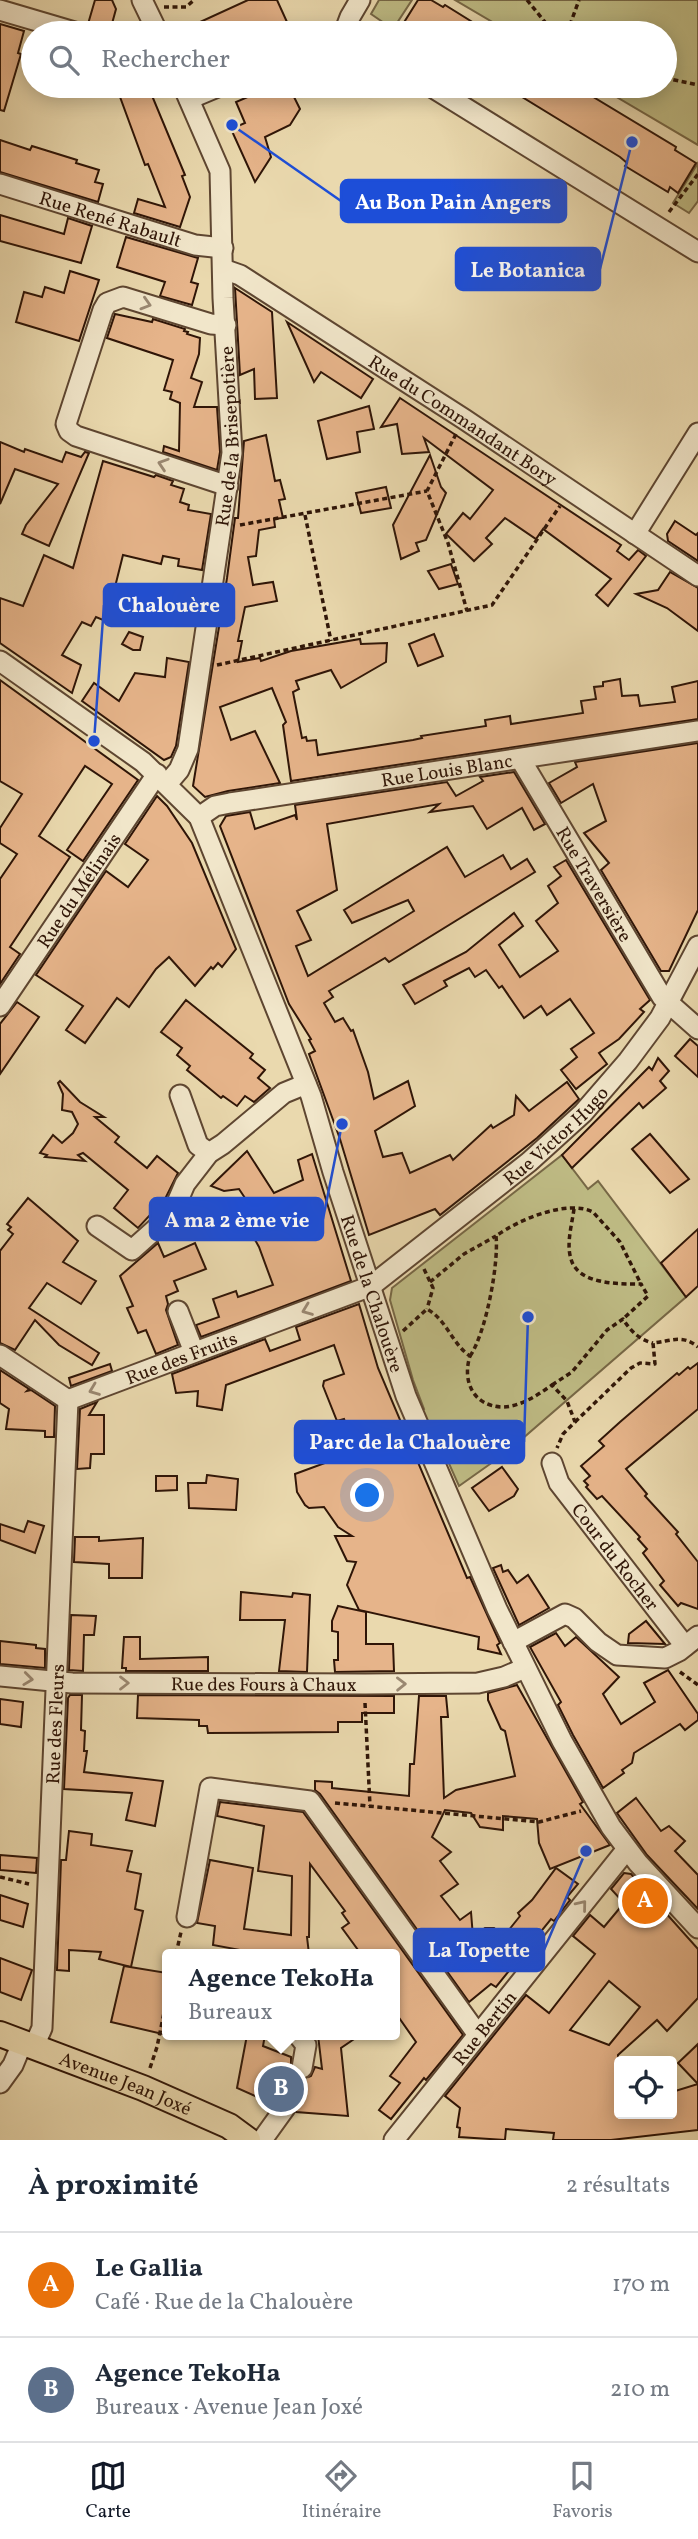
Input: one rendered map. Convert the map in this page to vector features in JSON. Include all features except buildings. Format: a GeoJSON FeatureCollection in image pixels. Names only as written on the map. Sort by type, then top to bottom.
{"type":"FeatureCollection","features":[{"type":"Feature","properties":{"kind":"main road","name":"Avenue Jean Joxé"},"geometry":{"type":"LineString","coordinates":[[19,2040],[143,2088],[229,2126],[248,2140]]}},
{"type":"Feature","properties":{"kind":"street"},"geometry":{"type":"LineString","coordinates":[[142,0],[152,21]]}},
{"type":"Feature","properties":{"kind":"street"},"geometry":{"type":"LineString","coordinates":[[349,21],[360,0]]}},
{"type":"Feature","properties":{"kind":"street"},"geometry":{"type":"LineString","coordinates":[[0,10],[37,21]]}},
{"type":"Feature","properties":{"kind":"street","name":"Rue de la Brisepotière"},"geometry":{"type":"LineString","coordinates":[[162,779],[179,770],[188,749],[232,453],[219,171],[189,98]]}},
{"type":"Feature","properties":{"kind":"street"},"geometry":{"type":"LineString","coordinates":[[449,98],[698,253]]}},
{"type":"Feature","properties":{"kind":"street","name":"Rue René Rabault"},"geometry":{"type":"LineString","coordinates":[[0,184],[195,245],[223,248]]}},
{"type":"Feature","properties":{"kind":"street","name":"Rue du Commandant Bory"},"geometry":{"type":"LineString","coordinates":[[223,269],[240,275],[464,419],[698,576]]}},
{"type":"Feature","properties":{"kind":"street"},"geometry":{"type":"LineString","coordinates":[[226,324],[211,324],[123,297],[107,303],[66,425],[76,436],[228,486]]}},
{"type":"Feature","properties":{"kind":"street"},"geometry":{"type":"LineString","coordinates":[[635,534],[698,433]]}},
{"type":"Feature","properties":{"kind":"street","name":"Rue de la Chalouère"},"geometry":{"type":"LineString","coordinates":[[0,661],[124,748],[162,779],[199,817],[306,1084],[406,1396],[491,1597],[574,1765],[627,1849],[698,1928]]}},
{"type":"Feature","properties":{"kind":"street","name":"Rue Louis Blanc"},"geometry":{"type":"LineString","coordinates":[[199,817],[222,804],[698,732]]}},
{"type":"Feature","properties":{"kind":"street","name":"Rue Traversière"},"geometry":{"type":"LineString","coordinates":[[521,760],[662,997],[698,1029]]}},
{"type":"Feature","properties":{"kind":"street","name":"Rue du Mélinais"},"geometry":{"type":"LineString","coordinates":[[0,1006],[162,779]]}},
{"type":"Feature","properties":{"kind":"street","name":"Rue Victor Hugo"},"geometry":{"type":"LineString","coordinates":[[371,1286],[565,1131],[615,1077],[668,1004],[698,946]]}},
{"type":"Feature","properties":{"kind":"street"},"geometry":{"type":"LineString","coordinates":[[97,1226],[132,1250],[160,1226],[176,1205],[185,1184],[209,1153],[284,1093],[306,1084]]}},
{"type":"Feature","properties":{"kind":"street"},"geometry":{"type":"LineString","coordinates":[[180,1095],[198,1145],[209,1153]]}},
{"type":"Feature","properties":{"kind":"street","name":"Rue des Fruits"},"geometry":{"type":"LineString","coordinates":[[68,1400],[371,1286]]}},
{"type":"Feature","properties":{"kind":"street"},"geometry":{"type":"LineString","coordinates":[[178,1311],[194,1352]]}},
{"type":"Feature","properties":{"kind":"street"},"geometry":{"type":"LineString","coordinates":[[0,1355],[68,1400]]}},
{"type":"Feature","properties":{"kind":"street","name":"Rue des Fleurs"},"geometry":{"type":"LineString","coordinates":[[0,2083],[13,2065],[19,2040],[42,2028],[68,1400]]}},
{"type":"Feature","properties":{"kind":"street","name":"Cour du Rocher"},"geometry":{"type":"LineString","coordinates":[[513,1642],[565,1614],[574,1618],[598,1642],[617,1655],[665,1658],[692,1641],[559,1483],[551,1462]]}},
{"type":"Feature","properties":{"kind":"street","name":"Rue des Fours à Chaux"},"geometry":{"type":"LineString","coordinates":[[0,1676],[56,1682],[365,1685],[478,1683],[504,1677],[525,1668]]}},
{"type":"Feature","properties":{"kind":"street"},"geometry":{"type":"LineString","coordinates":[[187,1917],[210,1788],[310,1801],[478,2035]]}},
{"type":"Feature","properties":{"kind":"street","name":"Rue Bertin"},"geometry":{"type":"LineString","coordinates":[[394,2140],[627,1849]]}},
{"type":"Feature","properties":{"kind":"street"},"geometry":{"type":"LineString","coordinates":[[302,2040],[306,2045],[302,2068]]}},
{"type":"Feature","properties":{"kind":"street"},"geometry":{"type":"LineString","coordinates":[[262,2140],[285,2108]]}},
{"type":"Feature","properties":{"kind":"path"},"geometry":{"type":"LineString","coordinates":[[174,8],[186,7],[194,0]]}},
{"type":"Feature","properties":{"kind":"path"},"geometry":{"type":"LineString","coordinates":[[527,0],[544,21]]}},
{"type":"Feature","properties":{"kind":"path"},"geometry":{"type":"LineString","coordinates":[[571,21],[579,0]]}},
{"type":"Feature","properties":{"kind":"path"},"geometry":{"type":"LineString","coordinates":[[677,81],[698,85]]}},
{"type":"Feature","properties":{"kind":"path"},"geometry":{"type":"LineString","coordinates":[[660,229],[672,206],[698,174]]}},
{"type":"Feature","properties":{"kind":"path"},"geometry":{"type":"LineString","coordinates":[[457,432],[427,491],[448,543],[467,611]]}},
{"type":"Feature","properties":{"kind":"path"},"geometry":{"type":"LineString","coordinates":[[236,526],[427,491]]}},
{"type":"Feature","properties":{"kind":"path"},"geometry":{"type":"LineString","coordinates":[[212,666],[492,605],[563,502]]}},
{"type":"Feature","properties":{"kind":"path"},"geometry":{"type":"LineString","coordinates":[[305,514],[331,641]]}},
{"type":"Feature","properties":{"kind":"path"},"geometry":{"type":"LineString","coordinates":[[574,1209],[570,1258],[575,1269],[597,1280],[641,1284]]}},
{"type":"Feature","properties":{"kind":"path"},"geometry":{"type":"LineString","coordinates":[[430,1282],[464,1254],[511,1225],[530,1217],[589,1209],[599,1216],[620,1242],[648,1296],[607,1330],[572,1372],[522,1403],[503,1407],[489,1404],[470,1388],[466,1377],[470,1356],[478,1343],[484,1323],[498,1252],[496,1236]]}},
{"type":"Feature","properties":{"kind":"path"},"geometry":{"type":"LineString","coordinates":[[400,1334],[426,1309],[432,1294],[430,1282],[421,1264]]}},
{"type":"Feature","properties":{"kind":"path"},"geometry":{"type":"LineString","coordinates":[[426,1309],[440,1318],[470,1356]]}},
{"type":"Feature","properties":{"kind":"path"},"geometry":{"type":"LineString","coordinates":[[623,1318],[630,1329],[645,1342],[680,1338],[698,1347]]}},
{"type":"Feature","properties":{"kind":"path"},"geometry":{"type":"LineString","coordinates":[[551,1462],[562,1434],[631,1368],[640,1363],[655,1364],[653,1343]]}},
{"type":"Feature","properties":{"kind":"path"},"geometry":{"type":"LineString","coordinates":[[552,1385],[567,1401],[575,1422]]}},
{"type":"Feature","properties":{"kind":"path"},"geometry":{"type":"LineString","coordinates":[[676,1668],[698,1685]]}},
{"type":"Feature","properties":{"kind":"path"},"geometry":{"type":"LineString","coordinates":[[365,1685],[370,1806]]}},
{"type":"Feature","properties":{"kind":"path"},"geometry":{"type":"LineString","coordinates":[[310,1801],[539,1822],[586,1809]]}},
{"type":"Feature","properties":{"kind":"path"},"geometry":{"type":"LineString","coordinates":[[0,1877],[31,1884]]}},
{"type":"Feature","properties":{"kind":"path"},"geometry":{"type":"LineString","coordinates":[[149,2070],[162,2022]]}},
{"type":"Feature","properties":{"kind":"shaded area"},"geometry":{"type":"Polygon","coordinates":[[[379,0],[412,0],[398,21],[381,21],[371,14],[379,0]]]}},
{"type":"Feature","properties":{"kind":"shaded area"},"geometry":{"type":"Polygon","coordinates":[[[455,0],[698,0],[698,145],[618,98],[677,98],[677,21],[491,21],[455,0]]]}},
{"type":"Feature","properties":{"kind":"shaded area"},"geometry":{"type":"Polygon","coordinates":[[[698,163],[698,201],[689,213],[673,203],[698,163]]]}},
{"type":"Feature","properties":{"kind":"shaded area"},"geometry":{"type":"Polygon","coordinates":[[[562,1155],[588,1189],[598,1181],[686,1297],[507,1452],[459,1486],[430,1421],[427,1421],[422,1410],[424,1409],[390,1300],[392,1288],[562,1155]]]}},
{"type":"Feature","properties":{"kind":"tunnel"},"geometry":{"type":"LineString","coordinates":[[285,2108],[302,2068]]}},
{"type":"Feature","properties":{"kind":"place","name":"Au Bon Pain Angers"},"geometry":{"type":"Point","coordinates":[232,125]}},
{"type":"Feature","properties":{"kind":"place","name":"Le Botanica"},"geometry":{"type":"Point","coordinates":[632,142]}},
{"type":"Feature","properties":{"kind":"place","name":"Chalouère"},"geometry":{"type":"Point","coordinates":[94,741]}},
{"type":"Feature","properties":{"kind":"place","name":"A ma 2 ème vie"},"geometry":{"type":"Point","coordinates":[342,1124]}},
{"type":"Feature","properties":{"kind":"place","name":"Parc de la Chalouère"},"geometry":{"type":"Point","coordinates":[528,1317]}},
{"type":"Feature","properties":{"kind":"place","name":"La Topette"},"geometry":{"type":"Point","coordinates":[586,1851]}},
{"type":"Feature","properties":{"kind":"place","name":"Le Gallia"},"geometry":{"type":"Point","coordinates":[645,1901]}},
{"type":"Feature","properties":{"kind":"place","name":"Agence TekoHa"},"geometry":{"type":"Point","coordinates":[281,2089]}}]}
